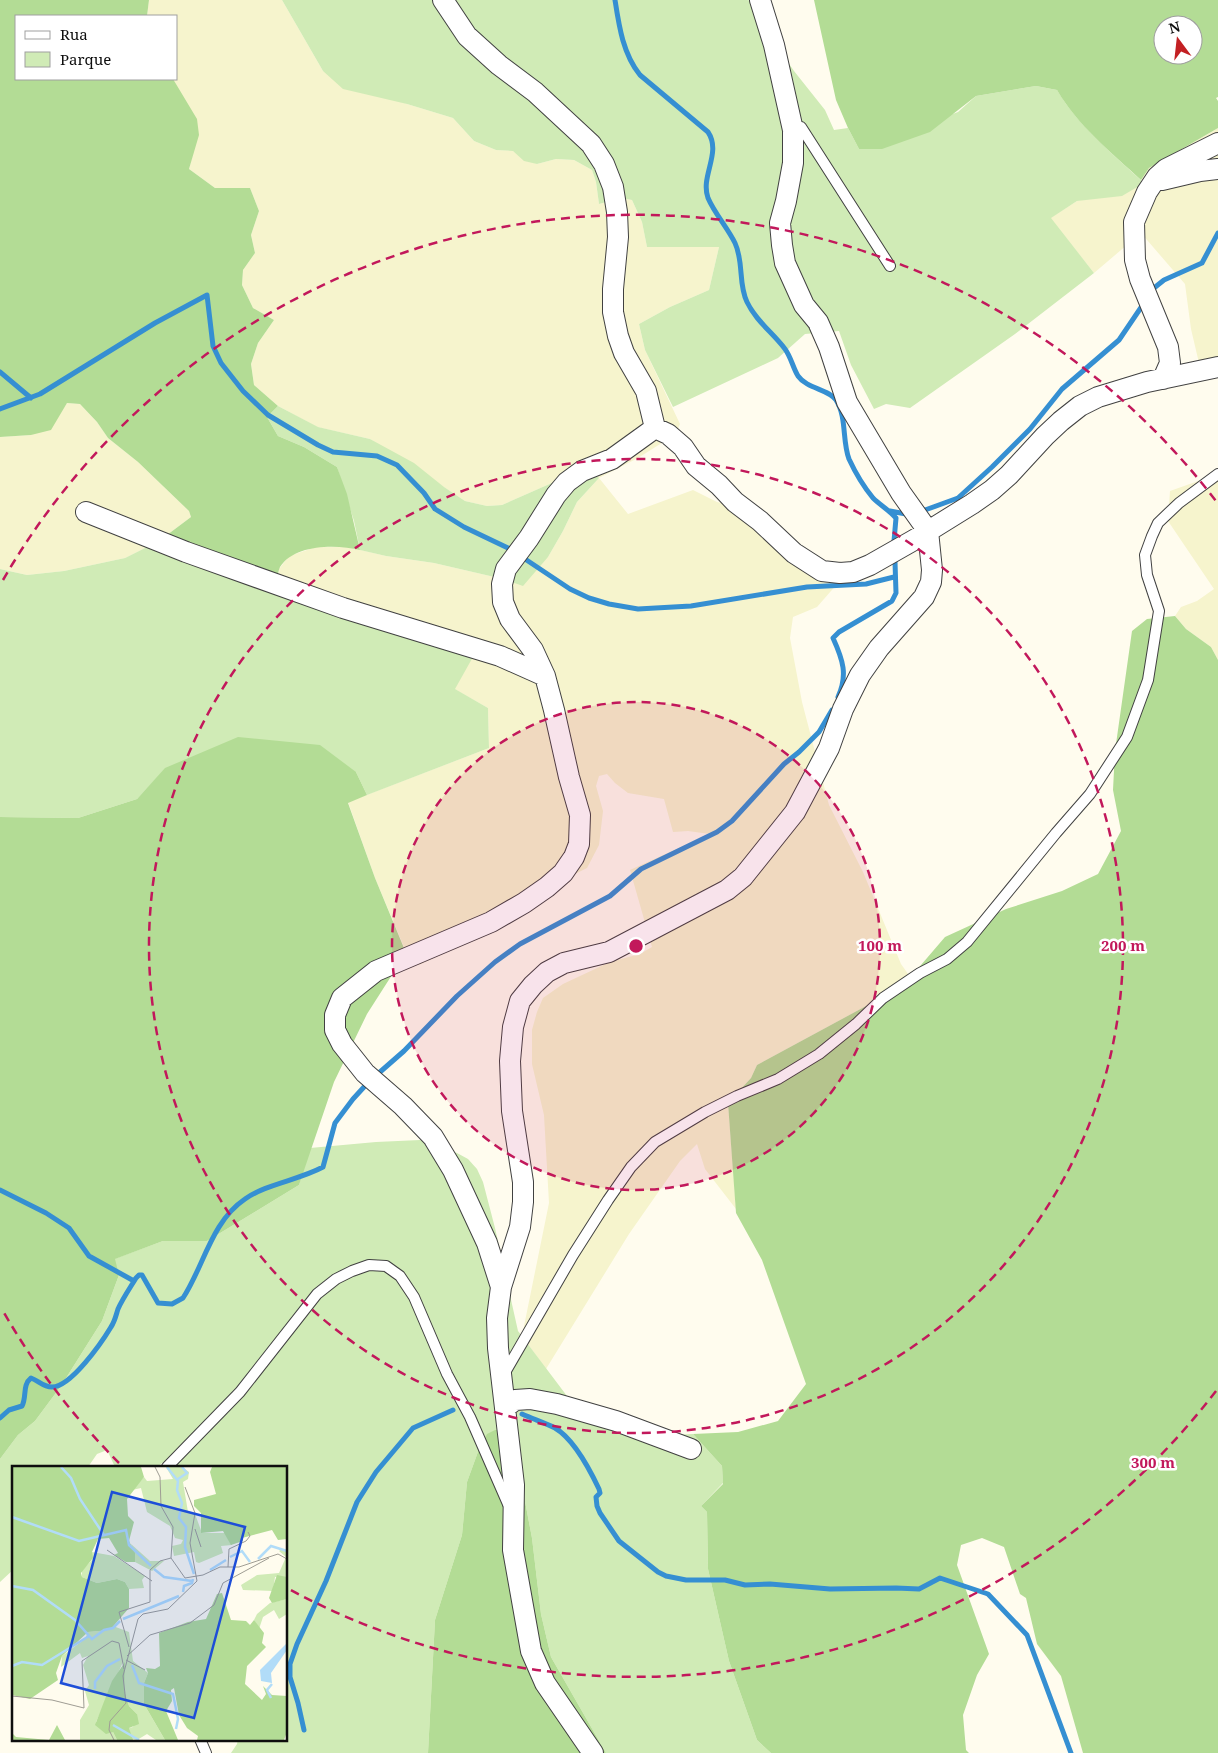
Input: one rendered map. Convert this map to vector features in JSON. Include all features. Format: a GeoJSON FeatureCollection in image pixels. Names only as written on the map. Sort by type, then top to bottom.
{"type":"FeatureCollection","features":[{"type":"Feature","properties":{"kind":"street"},"geometry":{"type":"LineString","coordinates":[[443,0],[467,36],[535,92],[591,144],[604,164],[613,187],[617,212],[618,237],[613,289],[613,312],[624,353],[646,391],[655,428]]}},
{"type":"Feature","properties":{"kind":"street"},"geometry":{"type":"LineString","coordinates":[[593,1753],[544,1683],[531,1651],[513,1550],[514,1486],[496,1318],[501,1287],[520,1227],[523,1202],[523,1182],[512,1111],[510,1061],[513,1027],[520,1001],[533,984],[547,972],[564,963],[609,952],[727,890],[743,877],[795,812],[810,786],[829,748],[843,710],[860,674],[879,648],[924,597],[931,582],[932,570],[928,531],[901,493],[847,402],[829,346],[818,322],[804,305],[785,263],[780,223],[793,163],[793,130],[774,45],[760,0]]}},
{"type":"Feature","properties":{"kind":"street"},"geometry":{"type":"LineString","coordinates":[[1163,379],[1170,363],[1168,347],[1140,279],[1135,260],[1134,222],[1147,192],[1157,177],[1166,169],[1218,143]]}},
{"type":"Feature","properties":{"kind":"street"},"geometry":{"type":"LineString","coordinates":[[1153,183],[1200,171],[1218,170]]}},
{"type":"Feature","properties":{"kind":"street"},"geometry":{"type":"LineString","coordinates":[[655,428],[668,434],[683,446],[696,466],[760,521],[794,554],[822,571],[853,572],[870,565],[928,531],[992,490],[1045,436],[1080,406],[1098,397],[1118,391],[1218,367]]}},
{"type":"Feature","properties":{"kind":"street"},"geometry":{"type":"LineString","coordinates":[[501,1287],[487,1242],[448,1162],[433,1137],[403,1106],[365,1073],[342,1044],[335,1030],[336,1015],[342,998],[376,971],[491,922],[524,903],[563,873],[574,857],[579,844],[580,815],[545,676],[533,650],[510,619],[503,602],[502,584],[506,569],[529,538],[556,495],[567,482],[582,471],[612,459],[655,428]]}},
{"type":"Feature","properties":{"kind":"street"},"geometry":{"type":"LineString","coordinates":[[86,512],[186,552],[343,608],[500,656],[545,676]]}},
{"type":"Feature","properties":{"kind":"street"},"geometry":{"type":"LineString","coordinates":[[505,1408],[515,1400],[530,1399],[557,1404],[616,1420],[691,1449]]}},
{"type":"Feature","properties":{"kind":"lane"},"geometry":{"type":"LineString","coordinates":[[793,130],[801,127],[890,266]]}},
{"type":"Feature","properties":{"kind":"lane"},"geometry":{"type":"LineString","coordinates":[[502,1379],[608,1200],[631,1167],[655,1142],[705,1112],[778,1079],[819,1054],[856,1024],[882,998],[920,973],[947,959],[967,942],[1090,794],[1127,737],[1148,680],[1159,610],[1147,575],[1145,555],[1152,536],[1158,523],[1179,503],[1218,474]]}},
{"type":"Feature","properties":{"kind":"lane"},"geometry":{"type":"LineString","coordinates":[[168,1466],[240,1392],[317,1294],[336,1279],[352,1271],[369,1265],[386,1266],[400,1276],[414,1297],[447,1374],[470,1416],[513,1514]]}},
{"type":"Feature","properties":{"kind":"lane"},"geometry":{"type":"LineString","coordinates":[[200,1740],[206,1753]]}},
{"type":"Feature","properties":{"kind":"shaded area"},"geometry":{"type":"Polygon","coordinates":[[[149,0],[282,0],[323,71],[407,104],[453,118],[474,141],[496,150],[513,151],[537,164],[556,159],[574,160],[592,170],[599,204],[621,198],[632,200],[642,222],[647,247],[719,247],[709,290],[670,307],[639,324],[645,350],[680,424],[676,434],[638,458],[599,478],[570,475],[502,505],[487,506],[465,501],[370,439],[317,427],[278,406],[254,385],[251,364],[258,343],[274,320],[253,308],[242,285],[243,270],[255,253],[251,235],[259,211],[250,188],[215,188],[189,169],[193,153],[179,92],[173,80],[178,80],[178,15],[147,15],[149,0]]]}},
{"type":"Feature","properties":{"kind":"shaded area"},"geometry":{"type":"Polygon","coordinates":[[[1218,128],[1218,360],[1199,363],[1191,329],[1185,284],[1141,233],[1094,273],[1050,218],[1077,201],[1144,182],[1141,180],[1149,168],[1218,128]]]}},
{"type":"Feature","properties":{"kind":"shaded area"},"geometry":{"type":"Polygon","coordinates":[[[67,403],[80,404],[97,422],[108,438],[138,462],[189,511],[191,517],[159,541],[125,558],[64,571],[27,575],[0,569],[0,437],[31,435],[60,413],[67,403]]]}},
{"type":"Feature","properties":{"kind":"shaded area"},"geometry":{"type":"Polygon","coordinates":[[[1218,474],[1218,660],[1211,647],[1186,629],[1175,616],[1181,607],[1197,601],[1214,589],[1168,521],[1170,491],[1218,474]]]}},
{"type":"Feature","properties":{"kind":"shaded area"},"geometry":{"type":"Polygon","coordinates":[[[599,478],[628,514],[693,490],[717,502],[750,509],[838,583],[817,607],[793,617],[790,638],[802,702],[829,805],[863,872],[901,964],[911,978],[903,986],[757,1065],[751,1078],[728,1103],[736,1209],[705,1169],[697,1144],[680,1161],[629,1234],[546,1369],[522,1336],[549,1203],[544,1115],[532,1064],[532,1030],[537,1012],[543,998],[563,984],[610,962],[640,954],[652,947],[630,870],[710,834],[688,831],[673,832],[664,799],[628,793],[607,774],[599,776],[596,786],[603,811],[599,845],[587,868],[563,880],[515,918],[421,964],[412,966],[375,878],[348,802],[489,748],[488,708],[278,590],[279,569],[289,556],[316,547],[348,547],[386,556],[434,563],[503,579],[548,557],[577,502],[599,478]]]}},
{"type":"Feature","properties":{"kind":"green space"},"geometry":{"type":"Polygon","coordinates":[[[0,0],[149,0],[147,15],[15,15],[15,80],[174,80],[197,119],[199,135],[189,169],[215,188],[250,188],[259,211],[251,235],[255,253],[243,270],[242,285],[253,308],[274,320],[258,343],[251,364],[254,385],[278,406],[267,417],[278,436],[304,447],[337,467],[347,494],[360,550],[328,547],[305,550],[295,554],[280,567],[278,590],[159,541],[191,517],[189,511],[138,462],[108,438],[97,422],[80,404],[67,403],[51,430],[31,435],[0,437],[0,0]]]}},
{"type":"Feature","properties":{"kind":"green space"},"geometry":{"type":"Polygon","coordinates":[[[282,0],[747,0],[759,2],[770,36],[794,71],[825,110],[834,130],[848,128],[859,149],[958,112],[976,96],[1036,86],[1057,90],[1086,128],[1144,183],[1122,196],[1077,201],[1051,218],[1094,273],[1015,334],[910,408],[886,404],[874,409],[851,365],[839,331],[805,334],[778,358],[673,407],[645,350],[639,324],[670,307],[709,290],[719,247],[647,247],[642,222],[632,200],[621,198],[599,204],[592,170],[574,160],[556,159],[537,164],[524,161],[513,151],[496,150],[474,141],[453,118],[407,104],[343,89],[323,71],[282,0]]]}},
{"type":"Feature","properties":{"kind":"green space"},"geometry":{"type":"Polygon","coordinates":[[[814,0],[1218,0],[1218,97],[1216,98],[1218,101],[1218,128],[1149,168],[1141,180],[1085,127],[1057,90],[1036,86],[976,96],[930,132],[882,149],[859,149],[836,100],[814,0]]]}},
{"type":"Feature","properties":{"kind":"green space"},"geometry":{"type":"Polygon","coordinates":[[[278,406],[318,427],[370,439],[414,463],[465,501],[487,506],[502,505],[570,475],[588,470],[599,478],[577,502],[548,557],[523,586],[503,579],[434,563],[386,556],[360,550],[354,521],[337,467],[304,447],[278,436],[267,417],[278,406]]]}},
{"type":"Feature","properties":{"kind":"green space"},"geometry":{"type":"Polygon","coordinates":[[[159,541],[478,648],[455,689],[488,708],[489,748],[367,795],[356,772],[166,768],[137,799],[78,818],[0,817],[0,569],[27,575],[64,571],[125,558],[159,541]]]}},
{"type":"Feature","properties":{"kind":"green space"},"geometry":{"type":"Polygon","coordinates":[[[1175,616],[1186,629],[1211,647],[1218,660],[1218,1753],[1083,1753],[1061,1676],[1037,1644],[1026,1598],[1020,1594],[1004,1547],[982,1538],[961,1545],[957,1565],[989,1654],[977,1675],[963,1715],[966,1750],[969,1753],[771,1753],[757,1740],[729,1661],[708,1569],[707,1512],[701,1506],[723,1484],[722,1466],[693,1434],[738,1432],[778,1421],[806,1384],[762,1260],[736,1213],[728,1103],[751,1078],[757,1065],[903,986],[945,937],[1006,909],[1062,891],[1098,874],[1121,831],[1113,790],[1115,751],[1132,631],[1147,619],[1175,616]]]}},
{"type":"Feature","properties":{"kind":"green space"},"geometry":{"type":"Polygon","coordinates":[[[238,737],[320,745],[356,772],[367,795],[348,803],[375,878],[406,953],[367,1014],[334,1082],[299,1185],[207,1241],[163,1241],[115,1259],[119,1275],[102,1321],[61,1386],[35,1421],[18,1435],[0,1459],[0,817],[78,818],[137,799],[165,768],[238,737]]]}},
{"type":"Feature","properties":{"kind":"green space"},"geometry":{"type":"Polygon","coordinates":[[[420,1140],[457,1153],[468,1159],[477,1169],[483,1182],[495,1228],[518,1331],[570,1400],[649,1436],[693,1434],[722,1466],[723,1483],[701,1506],[707,1512],[708,1569],[729,1661],[757,1740],[771,1753],[606,1753],[551,1657],[541,1614],[532,1538],[524,1496],[479,1449],[467,1482],[462,1535],[435,1620],[428,1753],[231,1753],[238,1740],[288,1740],[288,1466],[174,1466],[175,1453],[158,1466],[115,1466],[107,1450],[97,1454],[89,1466],[12,1466],[12,1571],[0,1582],[0,1459],[18,1435],[35,1421],[61,1386],[102,1321],[119,1275],[114,1259],[163,1241],[207,1241],[299,1185],[310,1148],[420,1140]]]}},
{"type":"Feature","properties":{"kind":"green space"},"geometry":{"type":"Polygon","coordinates":[[[495,1430],[502,1430],[524,1496],[532,1538],[541,1614],[551,1657],[606,1753],[428,1753],[435,1620],[462,1535],[467,1482],[479,1449],[487,1434],[495,1430]]]}},
{"type":"Feature","properties":{"kind":"waterway"},"geometry":{"type":"LineString","coordinates":[[615,0],[623,39],[634,67],[640,75],[708,132],[713,148],[706,190],[714,210],[732,237],[738,250],[744,295],[747,302],[755,315],[785,349],[798,376],[807,384],[828,393],[836,400],[842,414],[847,452],[851,464],[873,498],[896,518],[894,541]]}},
{"type":"Feature","properties":{"kind":"waterway"},"geometry":{"type":"LineString","coordinates":[[1154,288],[1164,280],[1202,263],[1218,233]]}},
{"type":"Feature","properties":{"kind":"waterway"},"geometry":{"type":"LineString","coordinates":[[0,409],[40,394],[155,323],[207,295],[213,346],[221,363],[243,391],[268,415],[333,452],[377,456],[397,465],[424,493],[435,509],[464,527],[508,548]]}},
{"type":"Feature","properties":{"kind":"waterway"},"geometry":{"type":"LineString","coordinates":[[925,510],[958,498],[992,467],[1030,429],[1062,389],[1119,340],[1142,306]]}},
{"type":"Feature","properties":{"kind":"waterway"},"geometry":{"type":"LineString","coordinates":[[0,372],[31,398]]}},
{"type":"Feature","properties":{"kind":"waterway"},"geometry":{"type":"LineString","coordinates":[[890,511],[906,514]]}},
{"type":"Feature","properties":{"kind":"waterway"},"geometry":{"type":"LineString","coordinates":[[525,559],[570,589],[589,598],[638,609],[691,606],[807,587],[866,584],[894,577]]}},
{"type":"Feature","properties":{"kind":"waterway"},"geometry":{"type":"LineString","coordinates":[[838,697],[843,682],[843,668],[833,638],[839,632],[892,601],[896,593],[895,562]]}},
{"type":"Feature","properties":{"kind":"waterway"},"geometry":{"type":"LineString","coordinates":[[380,1072],[404,1051],[457,996],[495,962],[520,944],[610,896],[641,869],[717,832],[732,821],[784,764],[819,732],[832,710]]}},
{"type":"Feature","properties":{"kind":"waterway"},"geometry":{"type":"LineString","coordinates":[[0,1418],[9,1410],[22,1406],[27,1384],[31,1378],[52,1387],[60,1385],[77,1372],[107,1334],[122,1301],[139,1275],[142,1275],[158,1303],[172,1304],[183,1298],[216,1232],[233,1209],[253,1194],[323,1167],[335,1123],[364,1087]]}},
{"type":"Feature","properties":{"kind":"waterway"},"geometry":{"type":"LineString","coordinates":[[0,1190],[46,1213],[69,1228],[89,1256],[134,1281]]}},
{"type":"Feature","properties":{"kind":"waterway"},"geometry":{"type":"LineString","coordinates":[[304,1730],[290,1677],[290,1664],[297,1644],[326,1581],[357,1502],[376,1472],[413,1428],[453,1410]]}},
{"type":"Feature","properties":{"kind":"waterway"},"geometry":{"type":"LineString","coordinates":[[522,1414],[555,1428],[569,1440],[586,1464],[599,1489],[600,1493],[596,1497],[597,1506],[619,1541],[658,1572],[666,1576],[686,1580],[725,1580],[745,1585],[770,1584],[830,1589],[919,1589],[940,1578],[988,1594],[1027,1635],[1071,1753]]}}]}
